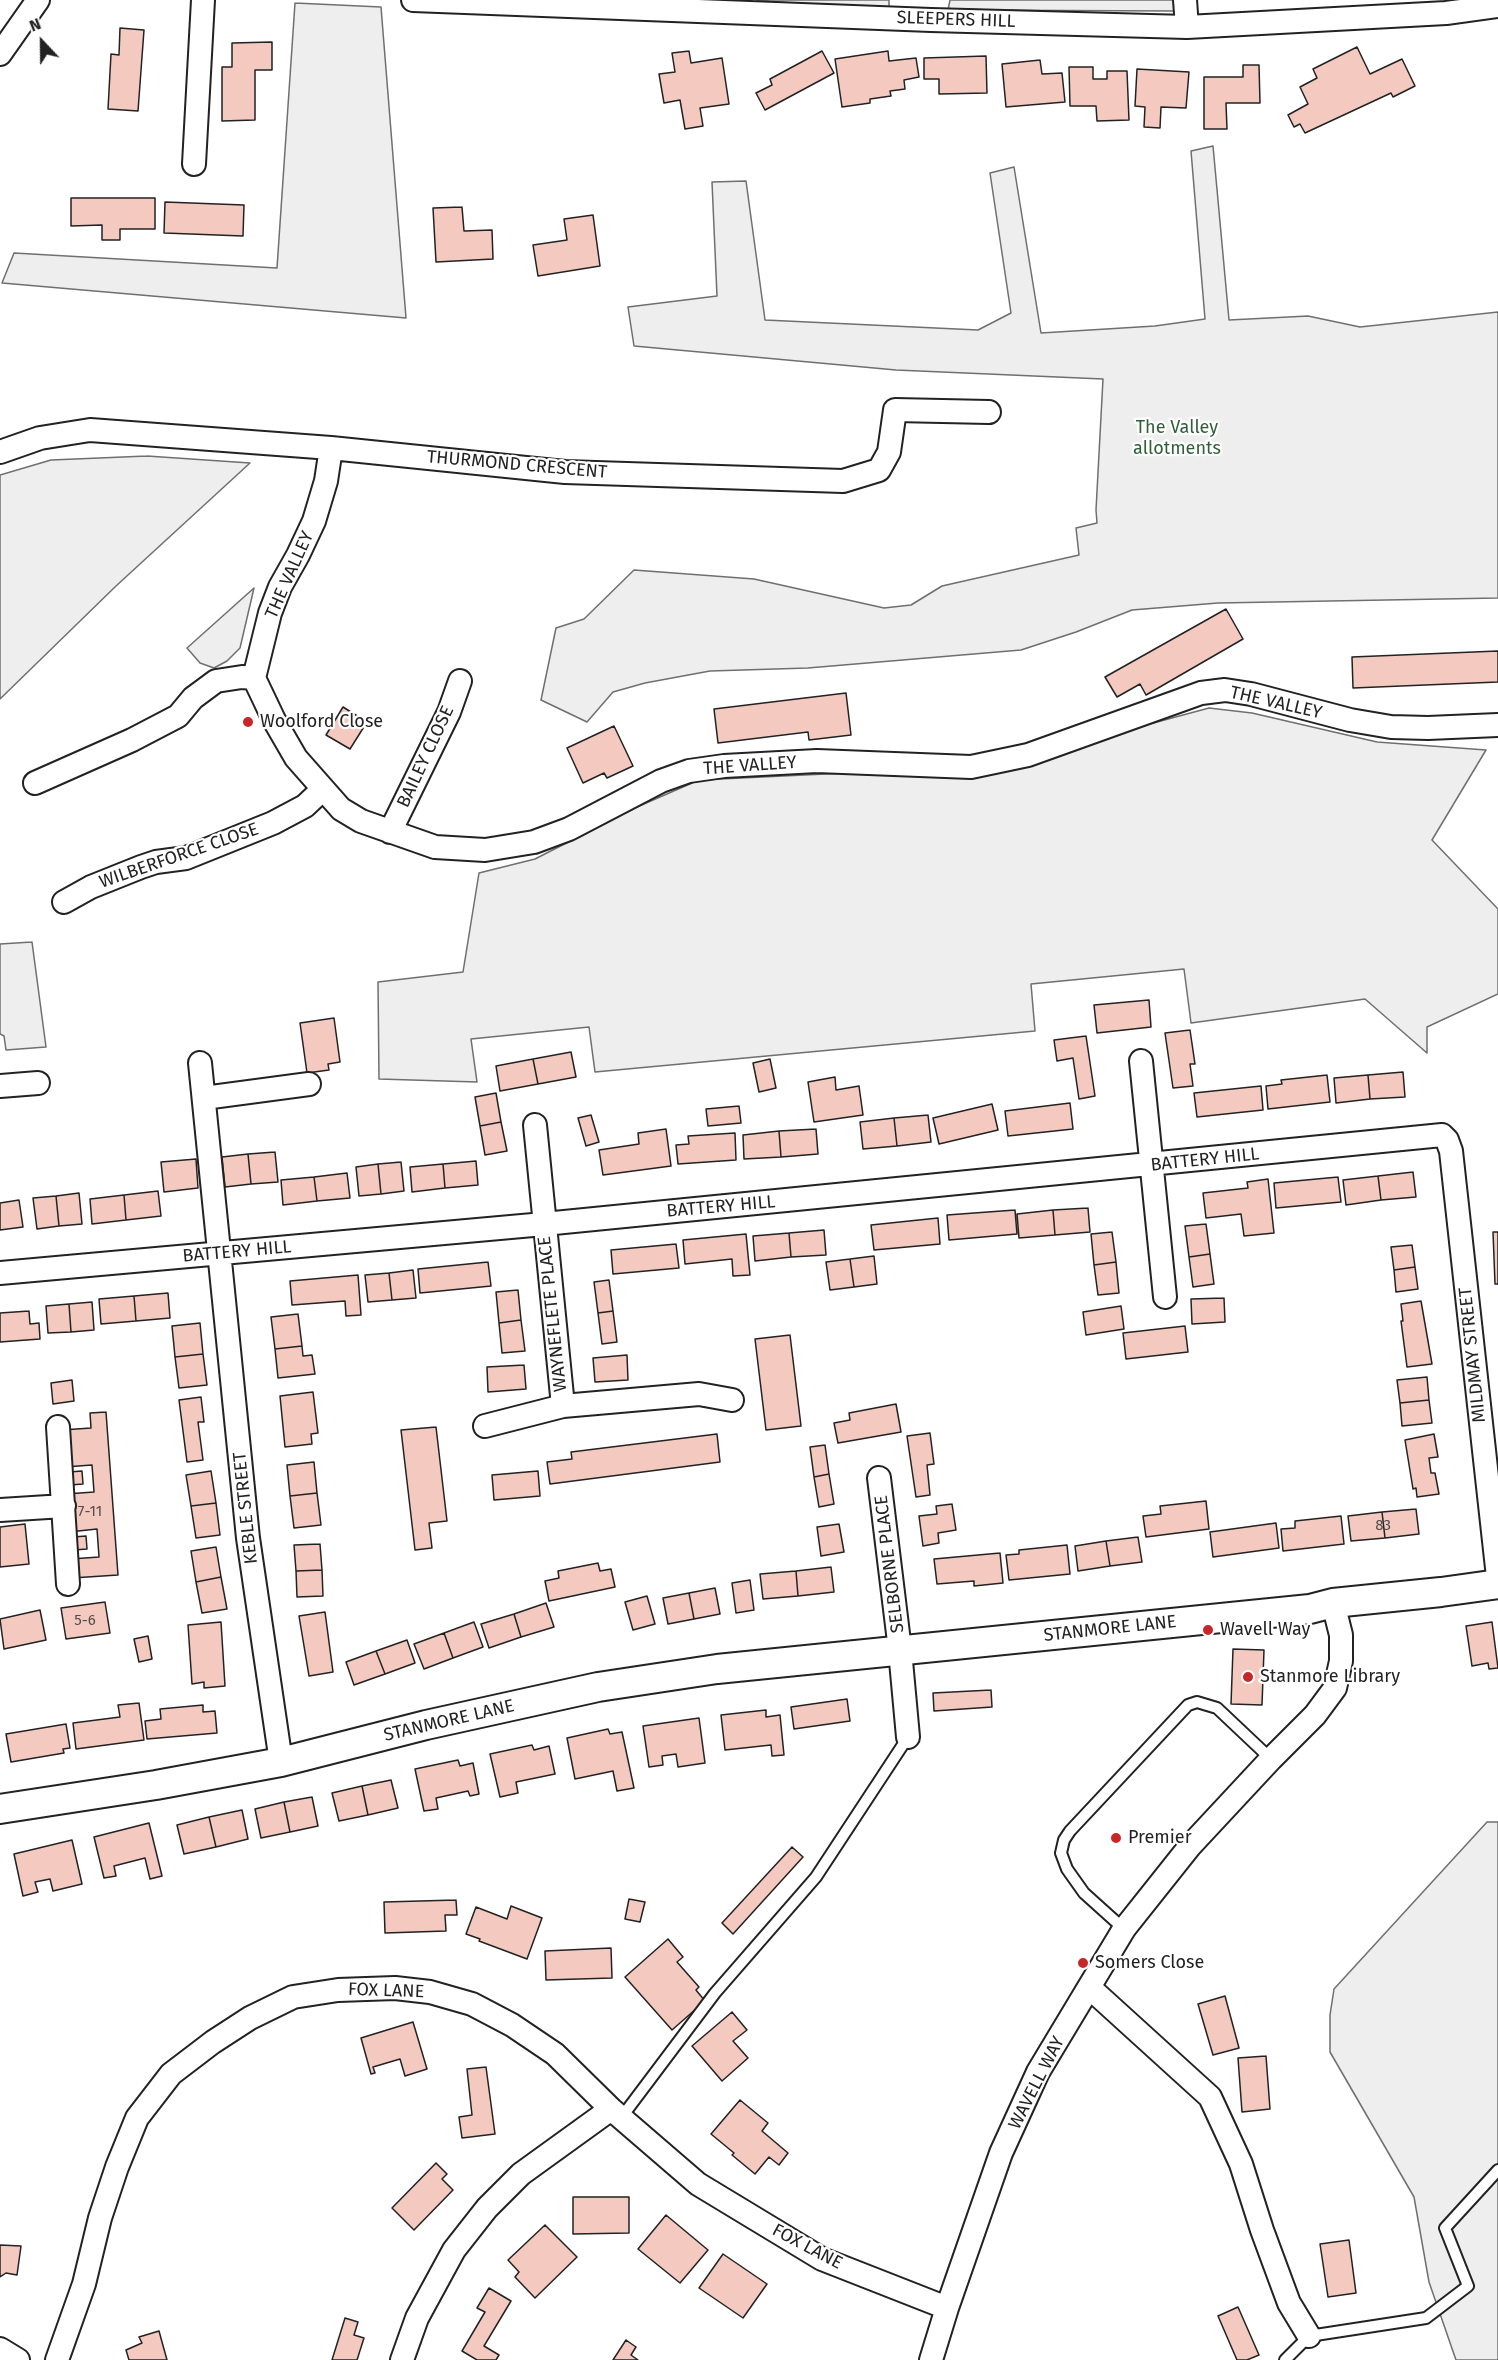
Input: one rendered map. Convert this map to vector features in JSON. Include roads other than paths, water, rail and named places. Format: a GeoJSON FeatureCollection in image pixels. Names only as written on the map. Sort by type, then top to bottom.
{"type":"FeatureCollection","features":[{"type":"Feature","properties":{"kind":"street"},"geometry":{"type":"LineString","coordinates":[[0,54],[38,0]]}},
{"type":"Feature","properties":{"kind":"street"},"geometry":{"type":"LineString","coordinates":[[194,164],[203,0]]}},
{"type":"Feature","properties":{"kind":"street","name":"SLEEPERS HILL"},"geometry":{"type":"LineString","coordinates":[[413,0],[931,10],[1187,27],[1446,13],[1498,6]]}},
{"type":"Feature","properties":{"kind":"street"},"geometry":{"type":"LineString","coordinates":[[1185,0],[1187,27]]}},
{"type":"Feature","properties":{"kind":"street","name":"THURMOND CRESCENT"},"geometry":{"type":"LineString","coordinates":[[0,452],[40,438],[90,430],[331,448],[565,472],[843,481],[879,470],[889,452],[895,410],[989,412]]}},
{"type":"Feature","properties":{"kind":"street","name":"THE VALLEY"},"geometry":{"type":"LineString","coordinates":[[331,448],[326,481],[314,521],[273,604],[254,678],[274,720],[296,758],[340,809],[361,821],[435,847],[486,850],[524,843],[569,829],[642,790],[689,771],[724,766],[817,761],[971,767],[1028,755],[1201,693],[1225,690],[1251,694],[1350,720],[1391,727],[1498,725]]}},
{"type":"Feature","properties":{"kind":"street"},"geometry":{"type":"LineString","coordinates":[[35,783],[132,740],[178,716],[193,698],[216,681],[242,677],[254,678]]}},
{"type":"Feature","properties":{"kind":"street","name":"BAILEY CLOSE"},"geometry":{"type":"LineString","coordinates":[[390,832],[449,712],[460,681]]}},
{"type":"Feature","properties":{"kind":"street","name":"WILBERFORCE CLOSE"},"geometry":{"type":"LineString","coordinates":[[64,902],[141,867],[156,862],[186,858],[273,824],[304,806],[323,789]]}},
{"type":"Feature","properties":{"kind":"street"},"geometry":{"type":"LineString","coordinates":[[1141,1061],[1165,1297]]}},
{"type":"Feature","properties":{"kind":"street","name":"KEBLE STREET"},"geometry":{"type":"LineString","coordinates":[[200,1063],[248,1538],[281,1762]]}},
{"type":"Feature","properties":{"kind":"street"},"geometry":{"type":"LineString","coordinates":[[0,1086],[38,1083]]}},
{"type":"Feature","properties":{"kind":"street"},"geometry":{"type":"LineString","coordinates":[[204,1098],[309,1084]]}},
{"type":"Feature","properties":{"kind":"street","name":"WAYNEFLETE PLACE"},"geometry":{"type":"LineString","coordinates":[[535,1125],[563,1406],[699,1394],[732,1400]]}},
{"type":"Feature","properties":{"kind":"street","name":"BATTERY HILL"},"geometry":{"type":"LineString","coordinates":[[0,1273],[544,1224],[1442,1135]]}},
{"type":"Feature","properties":{"kind":"street","name":"MILDMAY STREET"},"geometry":{"type":"LineString","coordinates":[[1442,1135],[1447,1140],[1451,1151],[1498,1577]]}},
{"type":"Feature","properties":{"kind":"street"},"geometry":{"type":"LineString","coordinates":[[484,1426],[563,1406]]}},
{"type":"Feature","properties":{"kind":"street"},"geometry":{"type":"LineString","coordinates":[[58,1427],[68,1584]]}},
{"type":"Feature","properties":{"kind":"street","name":"SELBORNE PLACE"},"geometry":{"type":"LineString","coordinates":[[879,1478],[900,1650]]}},
{"type":"Feature","properties":{"kind":"street"},"geometry":{"type":"LineString","coordinates":[[0,1510],[64,1506]]}},
{"type":"Feature","properties":{"kind":"street","name":"STANMORE LANE"},"geometry":{"type":"LineString","coordinates":[[0,1809],[156,1785],[281,1762],[426,1725],[598,1687],[717,1669],[1310,1609],[1333,1603],[1498,1584]]}},
{"type":"Feature","properties":{"kind":"street","name":"WAVELL WAY"},"geometry":{"type":"LineString","coordinates":[[932,2360],[947,2308],[1002,2153],[1038,2072],[1124,1929],[1190,1846],[1315,1715],[1335,1688],[1341,1661],[1341,1635],[1333,1603]]}},
{"type":"Feature","properties":{"kind":"street"},"geometry":{"type":"LineString","coordinates":[[900,1650],[908,1737]]}},
{"type":"Feature","properties":{"kind":"street","name":"FOX LANE"},"geometry":{"type":"LineString","coordinates":[[57,2360],[84,2284],[103,2208],[137,2118],[171,2074],[204,2048],[250,2018],[292,1997],[338,1990],[395,1988],[430,1992],[472,2004],[512,2025],[555,2054],[616,2114],[698,2184],[822,2259],[947,2308]]}},
{"type":"Feature","properties":{"kind":"street"},"geometry":{"type":"LineString","coordinates":[[1090,1988],[1210,2097],[1241,2164],[1289,2303],[1309,2336]]}},
{"type":"Feature","properties":{"kind":"street"},"geometry":{"type":"LineString","coordinates":[[402,2360],[417,2318],[454,2250],[487,2208],[521,2174],[616,2114]]}},
{"type":"Feature","properties":{"kind":"street"},"geometry":{"type":"LineString","coordinates":[[0,2349],[18,2360]]}},
{"type":"Feature","properties":{"kind":"lane"},"geometry":{"type":"LineString","coordinates":[[1124,1929],[1084,1893],[1067,1869],[1061,1853],[1064,1840],[1070,1831],[1188,1705],[1197,1702],[1217,1708],[1271,1759]]}},
{"type":"Feature","properties":{"kind":"lane"},"geometry":{"type":"LineString","coordinates":[[616,2114],[715,1993],[816,1877],[908,1737]]}},
{"type":"Feature","properties":{"kind":"lane"},"geometry":{"type":"LineString","coordinates":[[1285,2360],[1309,2336],[1426,2318],[1468,2286],[1445,2228],[1498,2170]]}},
{"type":"Feature","properties":{"kind":"place","name":"Woolford Close"},"geometry":{"type":"Point","coordinates":[248,722]}},
{"type":"Feature","properties":{"kind":"place","name":"Wavell Way"},"geometry":{"type":"Point","coordinates":[1208,1630]}},
{"type":"Feature","properties":{"kind":"place","name":"Stanmore Library"},"geometry":{"type":"Point","coordinates":[1248,1677]}},
{"type":"Feature","properties":{"kind":"place","name":"Premier"},"geometry":{"type":"Point","coordinates":[1116,1838]}},
{"type":"Feature","properties":{"kind":"place","name":"Somers Close"},"geometry":{"type":"Point","coordinates":[1083,1963]}},
{"type":"Feature","properties":{"kind":"park label","name":"The Valley allotments"},"geometry":{"type":"Point","coordinates":[1177,438]}}]}
